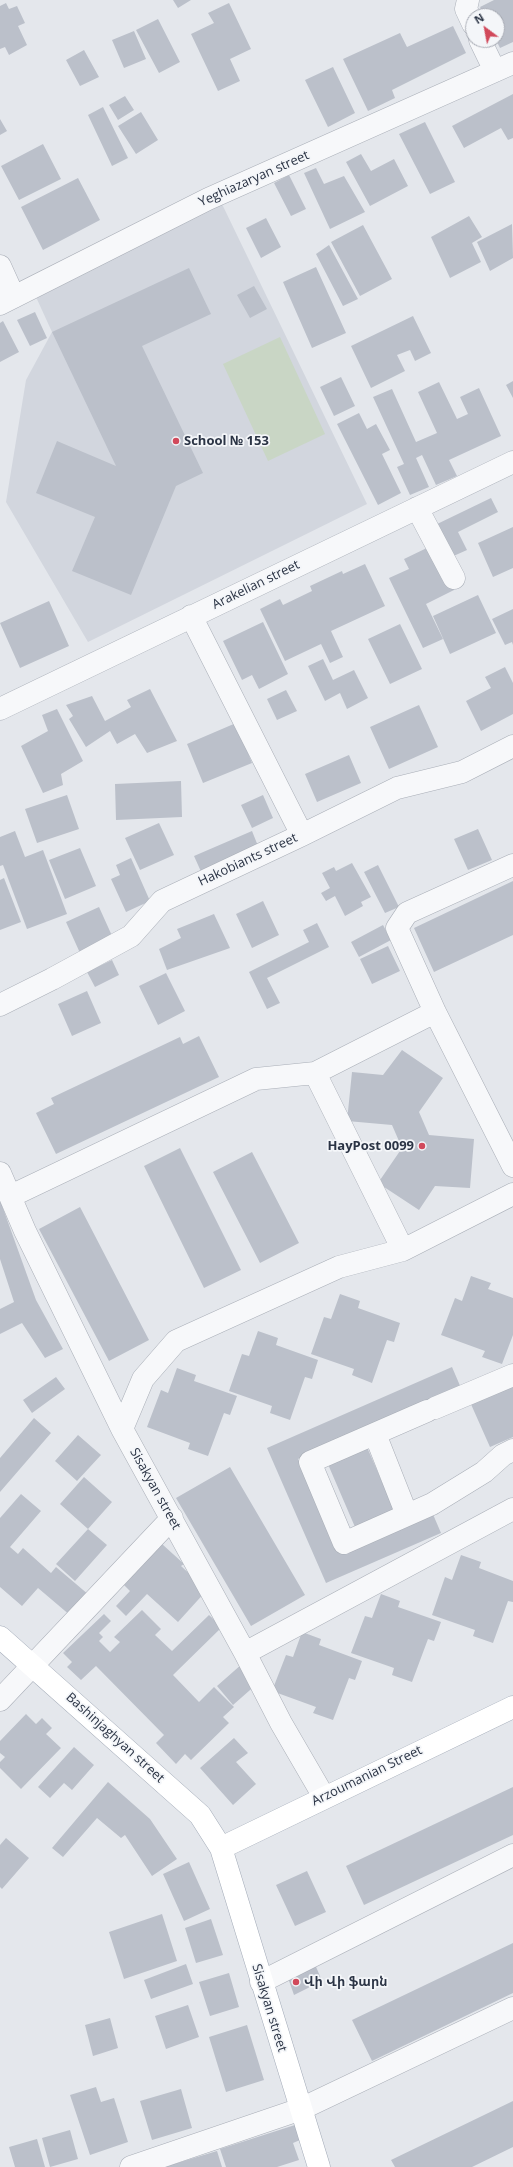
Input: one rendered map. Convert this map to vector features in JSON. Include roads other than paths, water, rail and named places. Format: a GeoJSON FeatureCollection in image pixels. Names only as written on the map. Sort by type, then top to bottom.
{"type":"FeatureCollection","features":[{"type":"Feature","properties":{"kind":"main road","name":"Bashinjaghyan street"},"geometry":{"type":"LineString","coordinates":[[0,1637],[200,1815],[221,1848]]}},
{"type":"Feature","properties":{"kind":"main road","name":"Arzoumanian Street"},"geometry":{"type":"LineString","coordinates":[[221,1848],[324,1796],[513,1706]]}},
{"type":"Feature","properties":{"kind":"main road","name":"Sisakyan street"},"geometry":{"type":"LineString","coordinates":[[221,1848],[261,1982],[320,2167]]}},
{"type":"Feature","properties":{"kind":"street"},"geometry":{"type":"LineString","coordinates":[[487,48],[504,67]]}},
{"type":"Feature","properties":{"kind":"street","name":"Yeghiazaryan street"},"geometry":{"type":"LineString","coordinates":[[7,301],[208,199],[504,67]]}},
{"type":"Feature","properties":{"kind":"street"},"geometry":{"type":"LineString","coordinates":[[0,266],[7,301]]}},
{"type":"Feature","properties":{"kind":"street","name":"Arakelian street"},"geometry":{"type":"LineString","coordinates":[[0,710],[191,616],[513,462]]}},
{"type":"Feature","properties":{"kind":"street"},"geometry":{"type":"LineString","coordinates":[[417,508],[454,578]]}},
{"type":"Feature","properties":{"kind":"street"},"geometry":{"type":"LineString","coordinates":[[191,616],[302,835]]}},
{"type":"Feature","properties":{"kind":"street","name":"Hakobiants street"},"geometry":{"type":"LineString","coordinates":[[0,1004],[52,979],[131,936],[162,901],[397,788],[462,772],[513,746]]}},
{"type":"Feature","properties":{"kind":"street"},"geometry":{"type":"LineString","coordinates":[[513,865],[407,913],[397,928],[435,1012],[513,1166]]}},
{"type":"Feature","properties":{"kind":"street"},"geometry":{"type":"LineString","coordinates":[[11,1196],[256,1078],[315,1073],[435,1012]]}},
{"type":"Feature","properties":{"kind":"street"},"geometry":{"type":"LineString","coordinates":[[315,1073],[403,1250]]}},
{"type":"Feature","properties":{"kind":"street","name":"Sisakyan street"},"geometry":{"type":"LineString","coordinates":[[0,1173],[25,1231],[122,1429],[245,1653],[280,1723],[324,1796]]}},
{"type":"Feature","properties":{"kind":"street"},"geometry":{"type":"LineString","coordinates":[[122,1429],[143,1379],[176,1341],[339,1267],[403,1250],[513,1194]]}},
{"type":"Feature","properties":{"kind":"street"},"geometry":{"type":"LineString","coordinates":[[513,1375],[310,1462],[344,1543],[432,1504],[484,1472],[503,1455],[513,1450]]}},
{"type":"Feature","properties":{"kind":"street"},"geometry":{"type":"LineString","coordinates":[[375,1434],[407,1515]]}},
{"type":"Feature","properties":{"kind":"street"},"geometry":{"type":"LineString","coordinates":[[245,1653],[513,1509]]}},
{"type":"Feature","properties":{"kind":"street"},"geometry":{"type":"LineString","coordinates":[[0,1700],[32,1664],[172,1518]]}},
{"type":"Feature","properties":{"kind":"street"},"geometry":{"type":"LineString","coordinates":[[261,1982],[513,1855]]}},
{"type":"Feature","properties":{"kind":"street"},"geometry":{"type":"LineString","coordinates":[[131,2167],[301,2109],[513,2008]]}},
{"type":"Feature","properties":{"kind":"place","name":"School № 153"},"geometry":{"type":"Point","coordinates":[176,441]}},
{"type":"Feature","properties":{"kind":"place","name":"HayPost 0099"},"geometry":{"type":"Point","coordinates":[422,1146]}},
{"type":"Feature","properties":{"kind":"place","name":"Վի Վի ֆարն"},"geometry":{"type":"Point","coordinates":[296,1982]}}]}
